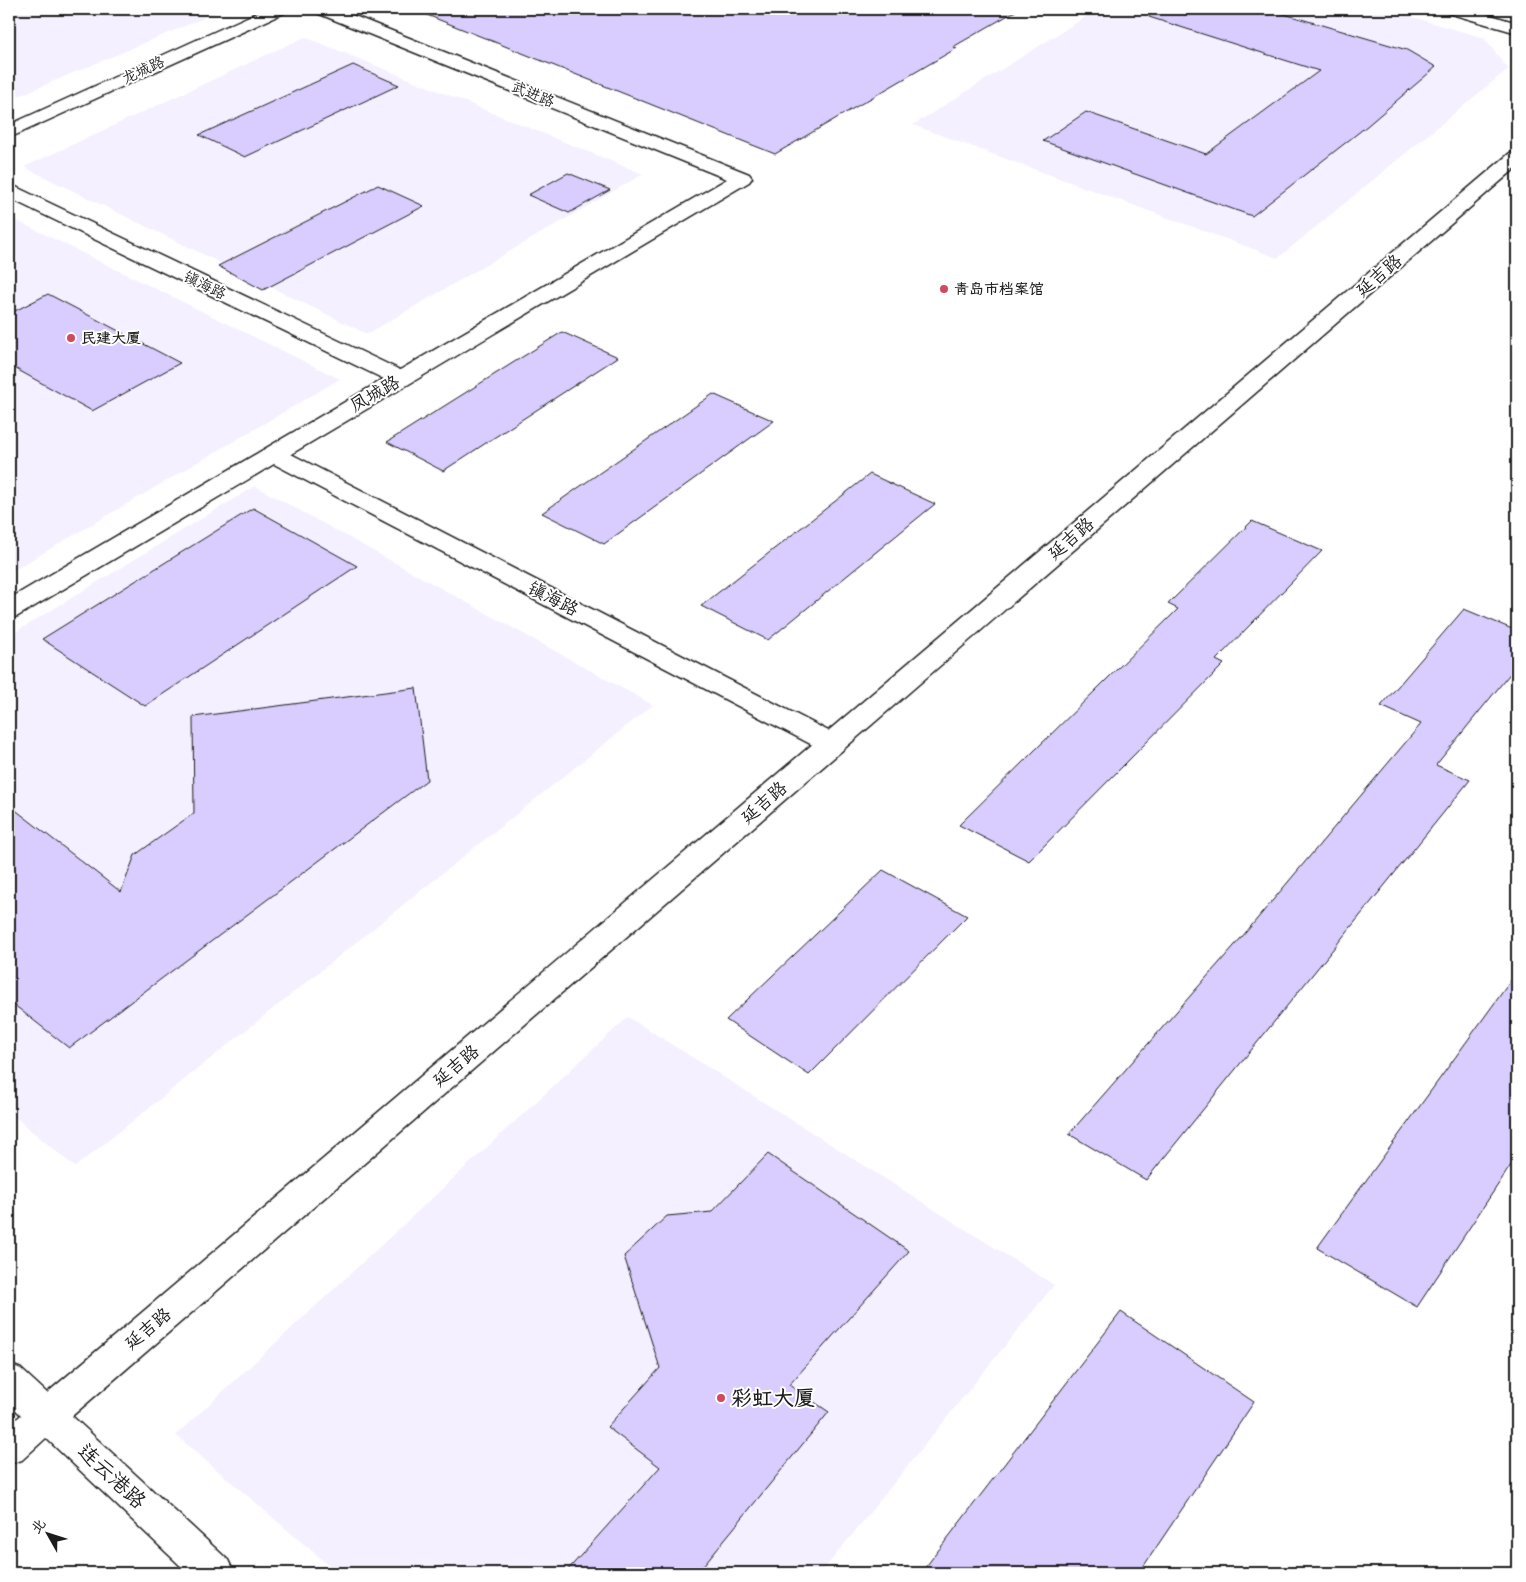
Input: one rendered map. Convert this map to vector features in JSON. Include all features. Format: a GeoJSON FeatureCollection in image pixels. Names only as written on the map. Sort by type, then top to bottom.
{"type":"FeatureCollection","features":[{"type":"Feature","properties":{"kind":"street","name":"龙城路"},"geometry":{"type":"LineString","coordinates":[[9,132],[278,9]]}},
{"type":"Feature","properties":{"kind":"street","name":"武进路"},"geometry":{"type":"LineString","coordinates":[[323,9],[742,178]]}},
{"type":"Feature","properties":{"kind":"street"},"geometry":{"type":"LineString","coordinates":[[1454,9],[1517,28]]}},
{"type":"Feature","properties":{"kind":"street","name":"延吉路"},"geometry":{"type":"LineString","coordinates":[[9,1448],[1517,157]]}},
{"type":"Feature","properties":{"kind":"street","name":"凤城路"},"geometry":{"type":"LineString","coordinates":[[9,610],[742,178]]}},
{"type":"Feature","properties":{"kind":"street","name":"镇海路"},"geometry":{"type":"LineString","coordinates":[[9,192],[401,379]]}},
{"type":"Feature","properties":{"kind":"street","name":"镇海路"},"geometry":{"type":"LineString","coordinates":[[273,454],[832,744]]}},
{"type":"Feature","properties":{"kind":"street","name":"连云港路"},"geometry":{"type":"LineString","coordinates":[[9,1380],[215,1573]]}},
{"type":"Feature","properties":{"kind":"shaded area"},"geometry":{"type":"Polygon","coordinates":[[[9,9],[225,9],[9,100],[9,9]]]}},
{"type":"Feature","properties":{"kind":"shaded area"},"geometry":{"type":"Polygon","coordinates":[[[1098,9],[1385,9],[1484,38],[1508,69],[1278,258],[913,125],[1098,9]]]}},
{"type":"Feature","properties":{"kind":"shaded area"},"geometry":{"type":"Polygon","coordinates":[[[305,37],[643,174],[367,334],[24,167],[305,37]]]}},
{"type":"Feature","properties":{"kind":"shaded area"},"geometry":{"type":"Polygon","coordinates":[[[9,217],[340,379],[9,573],[9,217]]]}},
{"type":"Feature","properties":{"kind":"shaded area"},"geometry":{"type":"Polygon","coordinates":[[[255,486],[653,705],[75,1167],[9,1112],[9,636],[255,486]]]}},
{"type":"Feature","properties":{"kind":"shaded area"},"geometry":{"type":"Polygon","coordinates":[[[628,1017],[1054,1285],[821,1573],[338,1573],[176,1435],[628,1017]]]}},
{"type":"Feature","properties":{"kind":"building"},"geometry":{"type":"Polygon","coordinates":[[[417,9],[1019,9],[953,47],[957,48],[775,154],[417,11],[417,9]]]}},
{"type":"Feature","properties":{"kind":"building"},"geometry":{"type":"Polygon","coordinates":[[[1150,9],[1267,9],[1407,50],[1436,67],[1367,126],[1252,216],[1043,141],[1086,112],[1206,154],[1319,71],[1149,17],[1150,9]]]}},
{"type":"Feature","properties":{"kind":"building"},"geometry":{"type":"Polygon","coordinates":[[[353,65],[399,85],[245,157],[199,135],[353,65]]]}},
{"type":"Feature","properties":{"kind":"building"},"geometry":{"type":"Polygon","coordinates":[[[568,173],[610,190],[569,213],[528,195],[568,173]]]}},
{"type":"Feature","properties":{"kind":"building"},"geometry":{"type":"Polygon","coordinates":[[[378,185],[424,206],[263,290],[218,266],[378,185]]]}},
{"type":"Feature","properties":{"kind":"building","name":"民建大厦"},"geometry":{"type":"Polygon","coordinates":[[[48,294],[180,363],[92,411],[9,365],[9,314],[48,294]]]}},
{"type":"Feature","properties":{"kind":"building"},"geometry":{"type":"Polygon","coordinates":[[[562,332],[618,357],[443,471],[387,442],[562,332]]]}},
{"type":"Feature","properties":{"kind":"building"},"geometry":{"type":"Polygon","coordinates":[[[713,394],[774,421],[604,544],[542,513],[713,394]]]}},
{"type":"Feature","properties":{"kind":"building"},"geometry":{"type":"Polygon","coordinates":[[[870,474],[935,504],[768,640],[701,606],[870,474]]]}},
{"type":"Feature","properties":{"kind":"building"},"geometry":{"type":"Polygon","coordinates":[[[253,508],[357,566],[145,706],[42,639],[253,508]]]}},
{"type":"Feature","properties":{"kind":"building"},"geometry":{"type":"Polygon","coordinates":[[[1252,521],[1322,551],[1216,660],[1224,664],[1029,861],[959,825],[1178,609],[1168,604],[1252,521]]]}},
{"type":"Feature","properties":{"kind":"building"},"geometry":{"type":"Polygon","coordinates":[[[1464,609],[1517,631],[1517,665],[1436,765],[1470,780],[1146,1180],[1069,1134],[1241,938],[1421,724],[1381,706],[1464,609]]]}},
{"type":"Feature","properties":{"kind":"building"},"geometry":{"type":"Polygon","coordinates":[[[416,688],[427,780],[69,1048],[9,1001],[9,805],[121,892],[135,855],[194,813],[193,717],[416,688]]]}},
{"type":"Feature","properties":{"kind":"building"},"geometry":{"type":"Polygon","coordinates":[[[883,870],[967,916],[809,1075],[726,1020],[883,870]]]}},
{"type":"Feature","properties":{"kind":"building"},"geometry":{"type":"Polygon","coordinates":[[[1517,972],[1517,1156],[1417,1307],[1317,1248],[1517,972]]]}},
{"type":"Feature","properties":{"kind":"building","name":"彩虹大厦"},"geometry":{"type":"Polygon","coordinates":[[[768,1154],[909,1251],[789,1385],[829,1412],[697,1573],[565,1573],[660,1467],[607,1427],[660,1368],[624,1256],[667,1216],[712,1212],[768,1154]]]}},
{"type":"Feature","properties":{"kind":"building"},"geometry":{"type":"Polygon","coordinates":[[[1121,1312],[1254,1402],[1139,1573],[921,1573],[1121,1312]]]}},
{"type":"Feature","properties":{"kind":"place","name":"青岛市档案馆"},"geometry":{"type":"Point","coordinates":[944,289]}},
{"type":"Feature","properties":{"kind":"place","name":"民建大厦"},"geometry":{"type":"Point","coordinates":[71,338]}},
{"type":"Feature","properties":{"kind":"place","name":"彩虹大厦"},"geometry":{"type":"Point","coordinates":[721,1398]}}]}
